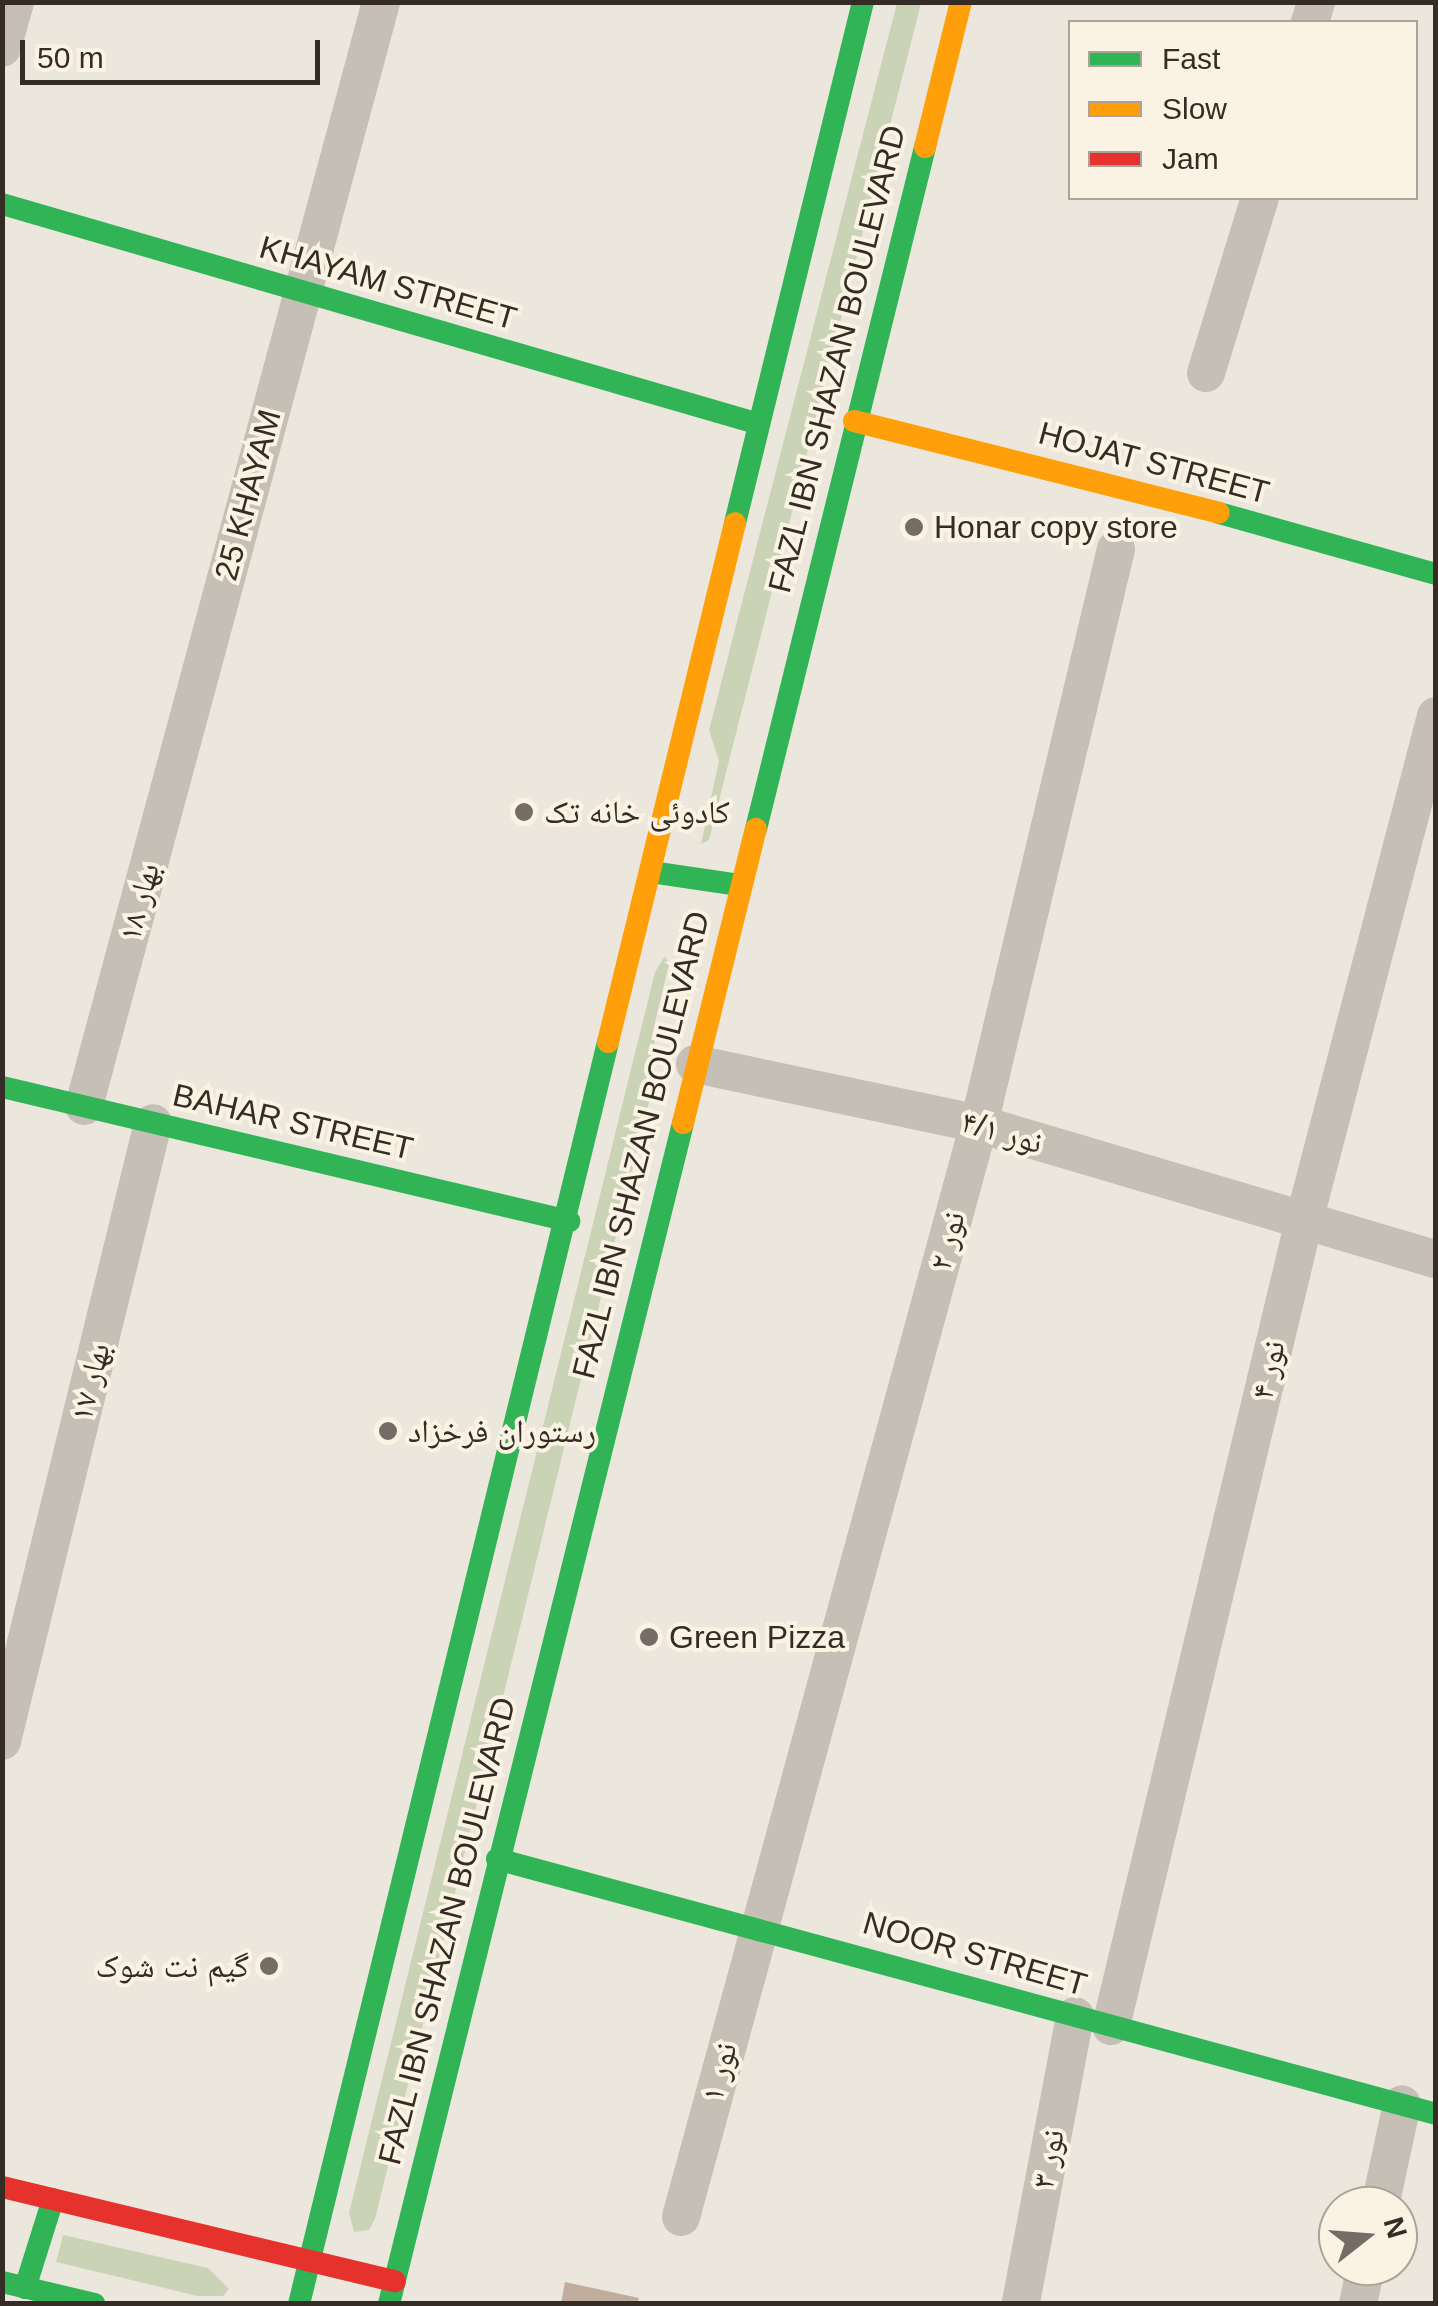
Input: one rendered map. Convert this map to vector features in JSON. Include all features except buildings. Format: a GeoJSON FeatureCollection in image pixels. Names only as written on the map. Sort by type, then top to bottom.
{"type":"FeatureCollection","features":[{"type":"Feature","properties":{"kind":"main road","name":"FAZL IBN SHAZAN BOULEVARD"},"geometry":{"type":"LineString","coordinates":[[299,2304],[569,1221],[756,423],[863,2]]}},
{"type":"Feature","properties":{"kind":"main road","name":"FAZL IBN SHAZAN BOULEVARD"},"geometry":{"type":"LineString","coordinates":[[392,2292],[961,2]]}},
{"type":"Feature","properties":{"kind":"main road","name":"KHAYAM STREET"},"geometry":{"type":"LineString","coordinates":[[2,204],[756,423]]}},
{"type":"Feature","properties":{"kind":"main road","name":"HOJAT STREET"},"geometry":{"type":"LineString","coordinates":[[854,421],[1129,488],[1436,574]]}},
{"type":"Feature","properties":{"kind":"main road"},"geometry":{"type":"LineString","coordinates":[[650,872],[739,885]]}},
{"type":"Feature","properties":{"kind":"main road","name":"BAHAR STREET"},"geometry":{"type":"LineString","coordinates":[[2,1086],[569,1221]]}},
{"type":"Feature","properties":{"kind":"main road","name":"NOOR STREET"},"geometry":{"type":"LineString","coordinates":[[498,1859],[1419,2109]]}},
{"type":"Feature","properties":{"kind":"main road"},"geometry":{"type":"LineString","coordinates":[[2,2187],[310,2259],[392,2292]]}},
{"type":"Feature","properties":{"kind":"main road"},"geometry":{"type":"LineString","coordinates":[[53,2199],[14,2285],[94,2304]]}},
{"type":"Feature","properties":{"kind":"street"},"geometry":{"type":"LineString","coordinates":[[2,48],[15,2]]}},
{"type":"Feature","properties":{"kind":"street","name":"25 KHAYAM"},"geometry":{"type":"LineString","coordinates":[[193,698],[381,2]]}},
{"type":"Feature","properties":{"kind":"street"},"geometry":{"type":"LineString","coordinates":[[1206,373],[1259,200]]}},
{"type":"Feature","properties":{"kind":"street","name":"نور ۲"},"geometry":{"type":"LineString","coordinates":[[758,1927],[979,1124],[1116,549]]}},
{"type":"Feature","properties":{"kind":"street","name":"بهار ۱۸"},"geometry":{"type":"LineString","coordinates":[[84,1106],[193,698]]}},
{"type":"Feature","properties":{"kind":"street","name":"نور ۴"},"geometry":{"type":"LineString","coordinates":[[1093,2021],[1436,716]]}},
{"type":"Feature","properties":{"kind":"street","name":"نور ۴/۱"},"geometry":{"type":"LineString","coordinates":[[695,1064],[979,1124],[1436,1259]]}},
{"type":"Feature","properties":{"kind":"street","name":"بهار ۱۷"},"geometry":{"type":"LineString","coordinates":[[2,1741],[153,1122]]}},
{"type":"Feature","properties":{"kind":"street","name":"نور ۱"},"geometry":{"type":"LineString","coordinates":[[681,2217],[758,1927]]}},
{"type":"Feature","properties":{"kind":"street","name":"نور ۳"},"geometry":{"type":"LineString","coordinates":[[1021,2302],[1093,2021]]}},
{"type":"Feature","properties":{"kind":"street"},"geometry":{"type":"LineString","coordinates":[[1388,2186],[1419,2109]]}},
{"type":"Feature","properties":{"kind":"green space"},"geometry":{"type":"Polygon","coordinates":[[[897,3],[921,3],[709,840],[701,844],[719,761],[709,730],[897,3]]]}},
{"type":"Feature","properties":{"kind":"green space"},"geometry":{"type":"Polygon","coordinates":[[[665,956],[669,964],[654,1027],[655,1077],[375,2219],[369,2230],[354,2232],[349,2213],[655,972],[665,956]]]}},
{"type":"Feature","properties":{"kind":"green space"},"geometry":{"type":"Polygon","coordinates":[[[63,2235],[208,2268],[229,2289],[223,2296],[198,2296],[56,2262],[63,2235]]]}},
{"type":"Feature","properties":{"kind":"traffic: fast"},"geometry":{"type":"LineString","coordinates":[[735,523],[863,2]]}},
{"type":"Feature","properties":{"kind":"traffic: fast"},"geometry":{"type":"LineString","coordinates":[[756,829],[925,147]]}},
{"type":"Feature","properties":{"kind":"traffic: fast"},"geometry":{"type":"LineString","coordinates":[[2,204],[756,423]]}},
{"type":"Feature","properties":{"kind":"traffic: fast"},"geometry":{"type":"LineString","coordinates":[[1219,513],[1436,574]]}},
{"type":"Feature","properties":{"kind":"traffic: fast"},"geometry":{"type":"LineString","coordinates":[[651,872],[739,885]]}},
{"type":"Feature","properties":{"kind":"traffic: fast"},"geometry":{"type":"LineString","coordinates":[[299,2304],[608,1042]]}},
{"type":"Feature","properties":{"kind":"traffic: fast"},"geometry":{"type":"LineString","coordinates":[[2,1087],[569,1221]]}},
{"type":"Feature","properties":{"kind":"traffic: fast"},"geometry":{"type":"LineString","coordinates":[[389,2304],[683,1123]]}},
{"type":"Feature","properties":{"kind":"traffic: fast"},"geometry":{"type":"LineString","coordinates":[[497,1859],[1436,2114]]}},
{"type":"Feature","properties":{"kind":"traffic: fast"},"geometry":{"type":"LineString","coordinates":[[25,2288],[53,2199]]}},
{"type":"Feature","properties":{"kind":"traffic: fast"},"geometry":{"type":"LineString","coordinates":[[2,2282],[94,2304]]}},
{"type":"Feature","properties":{"kind":"traffic: slow"},"geometry":{"type":"LineString","coordinates":[[925,147],[961,2]]}},
{"type":"Feature","properties":{"kind":"traffic: slow"},"geometry":{"type":"LineString","coordinates":[[854,421],[1219,513]]}},
{"type":"Feature","properties":{"kind":"traffic: slow"},"geometry":{"type":"LineString","coordinates":[[608,1042],[735,523]]}},
{"type":"Feature","properties":{"kind":"traffic: slow"},"geometry":{"type":"LineString","coordinates":[[683,1123],[756,829]]}},
{"type":"Feature","properties":{"kind":"traffic: jam"},"geometry":{"type":"LineString","coordinates":[[2,2187],[395,2281]]}},
{"type":"Feature","properties":{"kind":"place","name":"Honar copy store"},"geometry":{"type":"Point","coordinates":[914,527]}},
{"type":"Feature","properties":{"kind":"place","name":"کادوئی خانه تک"},"geometry":{"type":"Point","coordinates":[524,812]}},
{"type":"Feature","properties":{"kind":"place","name":"رستوران فرخزاد"},"geometry":{"type":"Point","coordinates":[388,1431]}},
{"type":"Feature","properties":{"kind":"place","name":"Green Pizza"},"geometry":{"type":"Point","coordinates":[649,1637]}},
{"type":"Feature","properties":{"kind":"place","name":"گیم نت شوک"},"geometry":{"type":"Point","coordinates":[269,1966]}}]}
